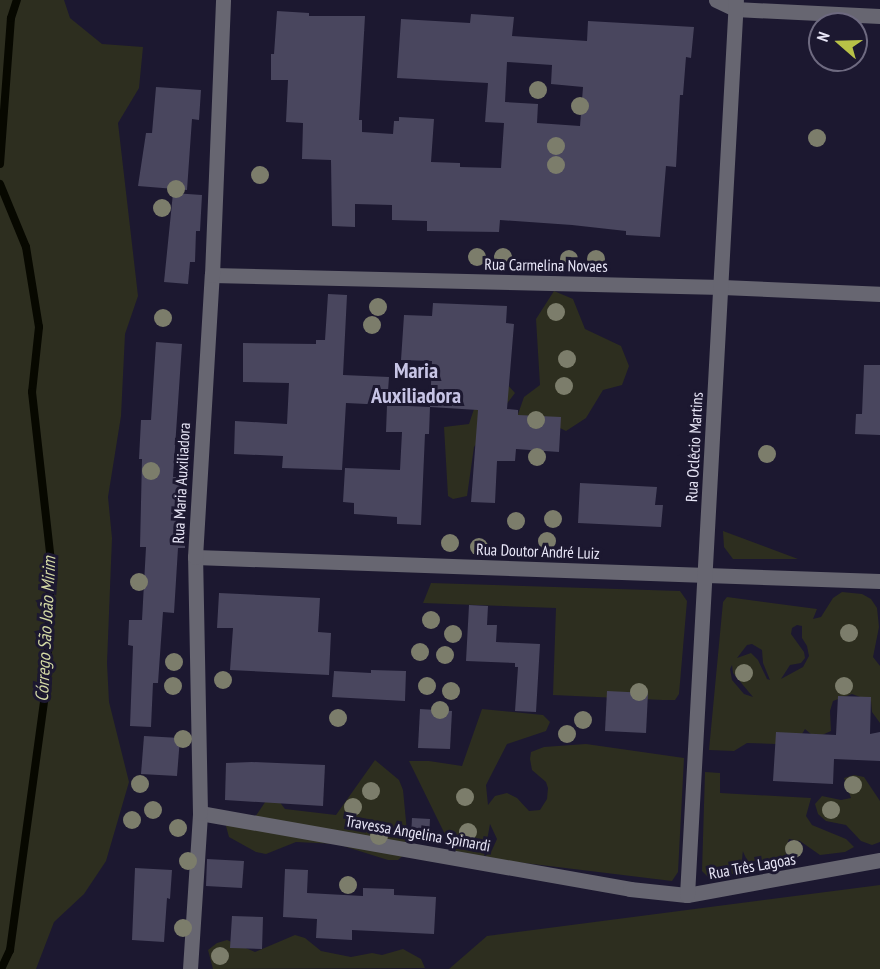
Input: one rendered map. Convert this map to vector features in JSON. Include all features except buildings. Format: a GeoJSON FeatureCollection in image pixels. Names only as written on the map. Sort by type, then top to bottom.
{"type":"FeatureCollection","features":[{"type":"Feature","properties":{"kind":"street","name":"Rua Maria Auxiliadora"},"geometry":{"type":"LineString","coordinates":[[190,969],[200,813],[195,557],[212,275],[223,0]]}},
{"type":"Feature","properties":{"kind":"street"},"geometry":{"type":"LineString","coordinates":[[716,0],[736,5],[880,16]]}},
{"type":"Feature","properties":{"kind":"street","name":"Rua Oclêcio Martins"},"geometry":{"type":"LineString","coordinates":[[687,895],[736,5]]}},
{"type":"Feature","properties":{"kind":"street","name":"Rua Carmelina Novaes"},"geometry":{"type":"LineString","coordinates":[[212,275],[722,287],[880,294]]}},
{"type":"Feature","properties":{"kind":"street","name":"Rua Doutor André Luiz"},"geometry":{"type":"LineString","coordinates":[[195,557],[880,581]]}},
{"type":"Feature","properties":{"kind":"street","name":"Travessa Angelina Spinardi"},"geometry":{"type":"LineString","coordinates":[[200,813],[630,889]]}},
{"type":"Feature","properties":{"kind":"street","name":"Rua Três Lagoas"},"geometry":{"type":"LineString","coordinates":[[630,889],[687,895],[880,860]]}},
{"type":"Feature","properties":{"kind":"green space"},"geometry":{"type":"Polygon","coordinates":[[[0,0],[64,0],[70,18],[102,44],[143,47],[139,88],[118,123],[138,296],[125,334],[121,416],[108,497],[112,538],[107,663],[109,702],[129,782],[106,861],[84,894],[54,922],[36,969],[0,969],[0,0]]]}},
{"type":"Feature","properties":{"kind":"green space"},"geometry":{"type":"Polygon","coordinates":[[[554,291],[573,299],[585,329],[621,346],[629,366],[622,385],[603,390],[586,418],[566,431],[548,422],[517,417],[524,397],[540,385],[536,319],[554,291]]]}},
{"type":"Feature","properties":{"kind":"green space"},"geometry":{"type":"Polygon","coordinates":[[[506,383],[515,393],[474,447],[467,496],[453,499],[448,496],[444,427],[469,424],[474,409],[506,383]]]}},
{"type":"Feature","properties":{"kind":"green space"},"geometry":{"type":"Polygon","coordinates":[[[723,531],[798,559],[733,559],[724,547],[723,531]]]}},
{"type":"Feature","properties":{"kind":"green space"},"geometry":{"type":"Polygon","coordinates":[[[431,583],[680,591],[687,601],[679,694],[675,700],[553,695],[556,608],[423,603],[431,583]]]}},
{"type":"Feature","properties":{"kind":"green space"},"geometry":{"type":"Polygon","coordinates":[[[842,592],[862,594],[871,599],[877,608],[879,627],[873,657],[880,666],[880,723],[872,712],[871,701],[852,694],[833,701],[830,711],[831,731],[822,735],[812,735],[805,729],[802,734],[776,744],[747,743],[734,751],[709,750],[723,602],[727,597],[817,609],[813,619],[821,617],[833,598],[842,592]],[[797,625],[792,628],[791,634],[804,652],[805,658],[801,663],[790,665],[781,679],[803,667],[809,656],[802,638],[802,626],[797,625]],[[752,644],[747,645],[737,658],[751,653],[758,660],[767,679],[770,680],[763,663],[762,650],[752,644]],[[732,665],[730,669],[732,680],[744,694],[753,697],[733,673],[732,665]]]}},
{"type":"Feature","properties":{"kind":"green space"},"geometry":{"type":"Polygon","coordinates":[[[482,709],[543,715],[550,722],[546,731],[507,744],[486,785],[488,805],[495,796],[507,793],[517,798],[529,811],[540,810],[547,799],[548,788],[546,782],[532,770],[530,759],[531,752],[544,747],[586,744],[684,758],[678,872],[672,881],[484,858],[459,863],[409,761],[429,761],[462,766],[482,709]],[[490,824],[484,857],[492,850],[497,839],[490,824]]]}},
{"type":"Feature","properties":{"kind":"green space"},"geometry":{"type":"Polygon","coordinates":[[[375,760],[399,780],[403,790],[408,842],[406,853],[398,860],[388,860],[337,844],[296,842],[266,854],[256,852],[229,837],[223,815],[255,817],[272,792],[285,809],[336,815],[375,760]]]}},
{"type":"Feature","properties":{"kind":"green space"},"geometry":{"type":"Polygon","coordinates":[[[705,772],[720,773],[720,793],[811,798],[806,816],[812,825],[846,839],[854,847],[845,852],[820,855],[800,841],[789,839],[785,850],[788,861],[710,879],[702,871],[705,772]]]}},
{"type":"Feature","properties":{"kind":"green space"},"geometry":{"type":"Polygon","coordinates":[[[854,775],[864,777],[880,801],[880,842],[872,845],[861,841],[846,825],[826,821],[818,814],[815,804],[822,796],[841,800],[851,798],[844,778],[854,775]]]}},
{"type":"Feature","properties":{"kind":"green space"},"geometry":{"type":"Polygon","coordinates":[[[880,885],[880,969],[449,969],[487,936],[880,885]]]}},
{"type":"Feature","properties":{"kind":"green space"},"geometry":{"type":"Polygon","coordinates":[[[295,935],[305,938],[321,951],[351,957],[372,953],[382,955],[403,949],[421,959],[425,968],[213,969],[208,950],[217,943],[227,940],[255,952],[295,935]]]}},
{"type":"Feature","properties":{"kind":"waterway","name":"Córrego São João Mirim"},"geometry":{"type":"LineString","coordinates":[[0,164],[11,18],[17,0]]}},
{"type":"Feature","properties":{"kind":"waterway","name":"Córrego São João Mirim"},"geometry":{"type":"LineString","coordinates":[[0,184],[26,247],[39,327],[32,392],[51,562],[47,680],[10,950],[1,969]]}},
{"type":"Feature","properties":{"kind":"district","name":"Maria Auxiliadora"},"geometry":{"type":"Point","coordinates":[416,382]}}]}
